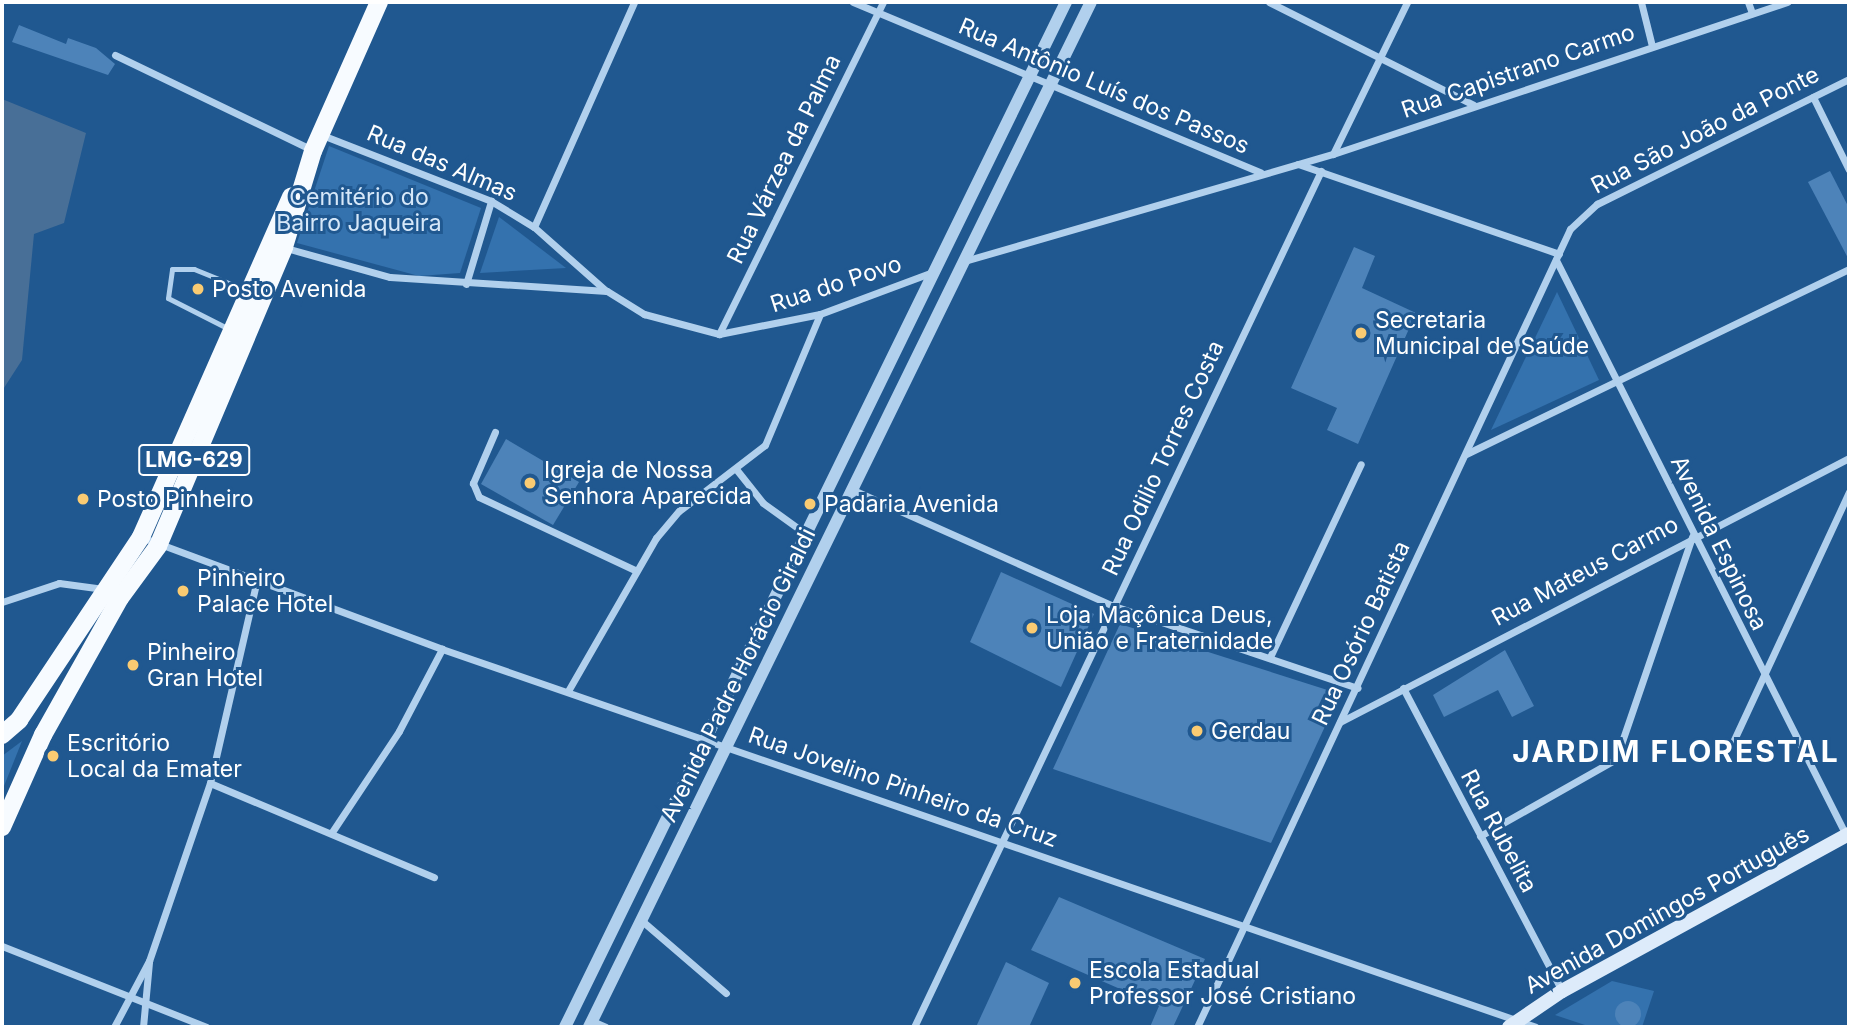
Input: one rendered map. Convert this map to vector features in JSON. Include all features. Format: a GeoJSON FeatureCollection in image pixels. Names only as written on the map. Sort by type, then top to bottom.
{"type":"FeatureCollection","features":[{"type":"Feature","properties":{"kind":"main road","name":"LMG-629"},"geometry":{"type":"LineString","coordinates":[[2,827],[43,735],[141,537],[266,242],[314,150],[379,2]]}},
{"type":"Feature","properties":{"kind":"main road","name":"LMG-629"},"geometry":{"type":"LineString","coordinates":[[112,594],[158,545],[284,247],[314,150]]}},
{"type":"Feature","properties":{"kind":"main road"},"geometry":{"type":"LineString","coordinates":[[2,735],[19,720],[112,594]]}},
{"type":"Feature","properties":{"kind":"main road"},"geometry":{"type":"LineString","coordinates":[[19,720],[43,735]]}},
{"type":"Feature","properties":{"kind":"main road","name":"Avenida Domingos Português"},"geometry":{"type":"LineString","coordinates":[[1513,1024],[1562,991],[1848,838]]}},
{"type":"Feature","properties":{"kind":"street"},"geometry":{"type":"LineString","coordinates":[[534,227],[634,2]]}},
{"type":"Feature","properties":{"kind":"street","name":"Rua Antônio Luís dos Passos"},"geometry":{"type":"LineString","coordinates":[[853,2],[1052,83],[1261,173]]}},
{"type":"Feature","properties":{"kind":"street","name":"Rua Várzea da Palma"},"geometry":{"type":"LineString","coordinates":[[719,334],[883,2]]}},
{"type":"Feature","properties":{"kind":"street","name":"Avenida Padre Horácio Giraldi"},"geometry":{"type":"LineString","coordinates":[[565,1027],[1066,2]]}},
{"type":"Feature","properties":{"kind":"street","name":"Avenida Padre Horácio Giraldi"},"geometry":{"type":"LineString","coordinates":[[590,1024],[968,260],[1091,2]]}},
{"type":"Feature","properties":{"kind":"street"},"geometry":{"type":"LineString","coordinates":[[1269,2],[1474,105]]}},
{"type":"Feature","properties":{"kind":"street"},"geometry":{"type":"LineString","coordinates":[[1333,154],[1406,2]]}},
{"type":"Feature","properties":{"kind":"street"},"geometry":{"type":"LineString","coordinates":[[1642,2],[1652,46]]}},
{"type":"Feature","properties":{"kind":"street"},"geometry":{"type":"LineString","coordinates":[[1748,2],[1752,13]]}},
{"type":"Feature","properties":{"kind":"street","name":"Rua Capistrano Carmo"},"geometry":{"type":"LineString","coordinates":[[1261,173],[1333,154],[1787,2]]}},
{"type":"Feature","properties":{"kind":"street","name":"Rua das Almas"},"geometry":{"type":"LineString","coordinates":[[115,55],[314,150],[491,201],[534,227],[607,291]]}},
{"type":"Feature","properties":{"kind":"street","name":"Rua São João da Ponte"},"geometry":{"type":"LineString","coordinates":[[1558,257],[1570,229],[1597,204],[1849,79]]}},
{"type":"Feature","properties":{"kind":"street"},"geometry":{"type":"LineString","coordinates":[[1813,97],[1849,170]]}},
{"type":"Feature","properties":{"kind":"street"},"geometry":{"type":"LineString","coordinates":[[1298,164],[1558,257]]}},
{"type":"Feature","properties":{"kind":"street","name":"Rua Odilio Torres Costa"},"geometry":{"type":"LineString","coordinates":[[914,1027],[1321,171]]}},
{"type":"Feature","properties":{"kind":"street"},"geometry":{"type":"LineString","coordinates":[[968,260],[1261,173]]}},
{"type":"Feature","properties":{"kind":"street"},"geometry":{"type":"LineString","coordinates":[[466,284],[491,201]]}},
{"type":"Feature","properties":{"kind":"street","name":"Rua do Povo"},"geometry":{"type":"LineString","coordinates":[[266,242],[390,277],[607,291],[644,314],[719,334],[820,314],[934,272]]}},
{"type":"Feature","properties":{"kind":"street","name":"Avenida Espinosa"},"geometry":{"type":"LineString","coordinates":[[1558,257],[1692,537],[1762,677],[1848,838]]}},
{"type":"Feature","properties":{"kind":"street","name":"Rua Osório Batista"},"geometry":{"type":"LineString","coordinates":[[1197,1027],[1558,257]]}},
{"type":"Feature","properties":{"kind":"street"},"geometry":{"type":"LineString","coordinates":[[1466,454],[1849,269]]}},
{"type":"Feature","properties":{"kind":"street"},"geometry":{"type":"LineString","coordinates":[[568,691],[635,570],[679,511],[765,445],[820,314]]}},
{"type":"Feature","properties":{"kind":"street"},"geometry":{"type":"LineString","coordinates":[[495,432],[473,483],[479,497],[635,570]]}},
{"type":"Feature","properties":{"kind":"street","name":"Rua Mateus Carmo"},"geometry":{"type":"LineString","coordinates":[[1340,722],[1692,537],[1849,458]]}},
{"type":"Feature","properties":{"kind":"street"},"geometry":{"type":"LineString","coordinates":[[1270,657],[1361,464]]}},
{"type":"Feature","properties":{"kind":"street"},"geometry":{"type":"LineString","coordinates":[[736,469],[763,503],[806,534]]}},
{"type":"Feature","properties":{"kind":"street"},"geometry":{"type":"LineString","coordinates":[[853,490],[1114,606],[1358,688]]}},
{"type":"Feature","properties":{"kind":"street"},"geometry":{"type":"LineString","coordinates":[[1731,744],[1849,492]]}},
{"type":"Feature","properties":{"kind":"street","name":"Rua Jovelino Pinheiro da Cruz"},"geometry":{"type":"LineString","coordinates":[[141,537],[256,583],[442,649],[1004,841],[1513,1024],[1536,1027]]}},
{"type":"Feature","properties":{"kind":"street"},"geometry":{"type":"LineString","coordinates":[[1480,836],[1616,758],[1692,537]]}},
{"type":"Feature","properties":{"kind":"street"},"geometry":{"type":"LineString","coordinates":[[2,601],[59,583],[112,594]]}},
{"type":"Feature","properties":{"kind":"street"},"geometry":{"type":"LineString","coordinates":[[114,1027],[149,961],[210,783],[256,583]]}},
{"type":"Feature","properties":{"kind":"street"},"geometry":{"type":"LineString","coordinates":[[332,832],[399,731],[442,649]]}},
{"type":"Feature","properties":{"kind":"street","name":"Rua Rubelita"},"geometry":{"type":"LineString","coordinates":[[1402,688],[1562,991]]}},
{"type":"Feature","properties":{"kind":"street"},"geometry":{"type":"LineString","coordinates":[[210,783],[434,877]]}},
{"type":"Feature","properties":{"kind":"street"},"geometry":{"type":"LineString","coordinates":[[640,919],[726,993]]}},
{"type":"Feature","properties":{"kind":"street"},"geometry":{"type":"LineString","coordinates":[[2,946],[206,1027]]}},
{"type":"Feature","properties":{"kind":"street"},"geometry":{"type":"LineString","coordinates":[[143,1027],[148,1005],[149,961]]}},
{"type":"Feature","properties":{"kind":"street"},"geometry":{"type":"LineString","coordinates":[[590,1024],[607,1027]]}},
{"type":"Feature","properties":{"kind":"lane"},"geometry":{"type":"LineString","coordinates":[[229,329],[168,298],[170,276],[183,266],[246,290]]}},
{"type":"Feature","properties":{"kind":"green space","name":"Cemitério do Bairro Jaqueira"},"geometry":{"type":"Polygon","coordinates":[[[329,146],[481,208],[460,273],[419,276],[297,243],[329,146]]]}},
{"type":"Feature","properties":{"kind":"green space"},"geometry":{"type":"Polygon","coordinates":[[[499,217],[566,268],[480,273],[499,217]]]}},
{"type":"Feature","properties":{"kind":"green space"},"geometry":{"type":"Polygon","coordinates":[[[1557,292],[1599,380],[1491,430],[1557,292]]]}},
{"type":"Feature","properties":{"kind":"green space"},"geometry":{"type":"Polygon","coordinates":[[[22,741],[2,791],[2,756],[22,741]]]}},
{"type":"Feature","properties":{"kind":"green space"},"geometry":{"type":"Polygon","coordinates":[[[1612,981],[1654,991],[1642,1027],[1591,1027],[1555,1015],[1612,981]]]}},
{"type":"Feature","properties":{"kind":"shaded area"},"geometry":{"type":"Polygon","coordinates":[[[2,99],[86,133],[64,223],[34,234],[22,360],[2,391],[2,99]]]}},
{"type":"Feature","properties":{"kind":"building"},"geometry":{"type":"Polygon","coordinates":[[[19,25],[66,44],[68,38],[96,48],[115,64],[108,75],[12,42],[19,25]]]}},
{"type":"Feature","properties":{"kind":"building"},"geometry":{"type":"Polygon","coordinates":[[[1830,171],[1849,208],[1849,260],[1808,182],[1830,171]]]}},
{"type":"Feature","properties":{"kind":"building","name":"Secretaria Municipal de Saúde"},"geometry":{"type":"Polygon","coordinates":[[[1354,247],[1375,256],[1362,288],[1416,313],[1358,444],[1327,430],[1337,408],[1291,388],[1354,247]]]}},
{"type":"Feature","properties":{"kind":"building","name":"Igreja de Nossa Senhora Aparecida"},"geometry":{"type":"Polygon","coordinates":[[[506,439],[579,482],[553,525],[481,484],[506,439]]]}},
{"type":"Feature","properties":{"kind":"building","name":"Loja Maçônica Deus, União e Fraternidade"},"geometry":{"type":"Polygon","coordinates":[[[1001,572],[1094,614],[1061,687],[970,642],[1001,572]]]}},
{"type":"Feature","properties":{"kind":"building","name":"Gerdau"},"geometry":{"type":"Polygon","coordinates":[[[1120,624],[1340,694],[1271,843],[1053,769],[1120,624]]]}},
{"type":"Feature","properties":{"kind":"building"},"geometry":{"type":"Polygon","coordinates":[[[1505,650],[1534,706],[1512,717],[1498,690],[1444,717],[1433,695],[1505,650]]]}},
{"type":"Feature","properties":{"kind":"building"},"geometry":{"type":"Polygon","coordinates":[[[1059,897],[1205,959],[1173,1027],[1150,1027],[1159,1006],[1031,950],[1059,897]]]}},
{"type":"Feature","properties":{"kind":"building"},"geometry":{"type":"Polygon","coordinates":[[[1006,962],[1049,983],[1029,1027],[976,1027],[1006,962]]]}},
{"type":"Feature","properties":{"kind":"building"},"geometry":{"type":"Polygon","coordinates":[[[1628,1001],[1637,1005],[1641,1014],[1637,1023],[1628,1027],[1619,1023],[1615,1014],[1619,1005],[1628,1001]]]}},
{"type":"Feature","properties":{"kind":"place","name":"Posto Avenida"},"geometry":{"type":"Point","coordinates":[198,289]}},
{"type":"Feature","properties":{"kind":"place","name":"Secretaria Municipal de Saúde"},"geometry":{"type":"Point","coordinates":[1361,333]}},
{"type":"Feature","properties":{"kind":"place","name":"Igreja de Nossa Senhora Aparecida"},"geometry":{"type":"Point","coordinates":[530,483]}},
{"type":"Feature","properties":{"kind":"place","name":"Posto Pinheiro"},"geometry":{"type":"Point","coordinates":[83,499]}},
{"type":"Feature","properties":{"kind":"place","name":"Padaria Avenida"},"geometry":{"type":"Point","coordinates":[810,504]}},
{"type":"Feature","properties":{"kind":"place","name":"Pinheiro Palace Hotel"},"geometry":{"type":"Point","coordinates":[183,591]}},
{"type":"Feature","properties":{"kind":"place","name":"Loja Maçônica Deus, União e Fraternidade"},"geometry":{"type":"Point","coordinates":[1032,628]}},
{"type":"Feature","properties":{"kind":"place","name":"Pinheiro Gran Hotel"},"geometry":{"type":"Point","coordinates":[133,665]}},
{"type":"Feature","properties":{"kind":"place","name":"Gerdau"},"geometry":{"type":"Point","coordinates":[1197,731]}},
{"type":"Feature","properties":{"kind":"place","name":"Escritório Local da Emater"},"geometry":{"type":"Point","coordinates":[53,756]}},
{"type":"Feature","properties":{"kind":"place","name":"Escola Estadual Professor José Cristiano"},"geometry":{"type":"Point","coordinates":[1075,983]}},
{"type":"Feature","properties":{"kind":"district","name":"JARDIM FLORESTAL"},"geometry":{"type":"Point","coordinates":[1676,751]}}]}
